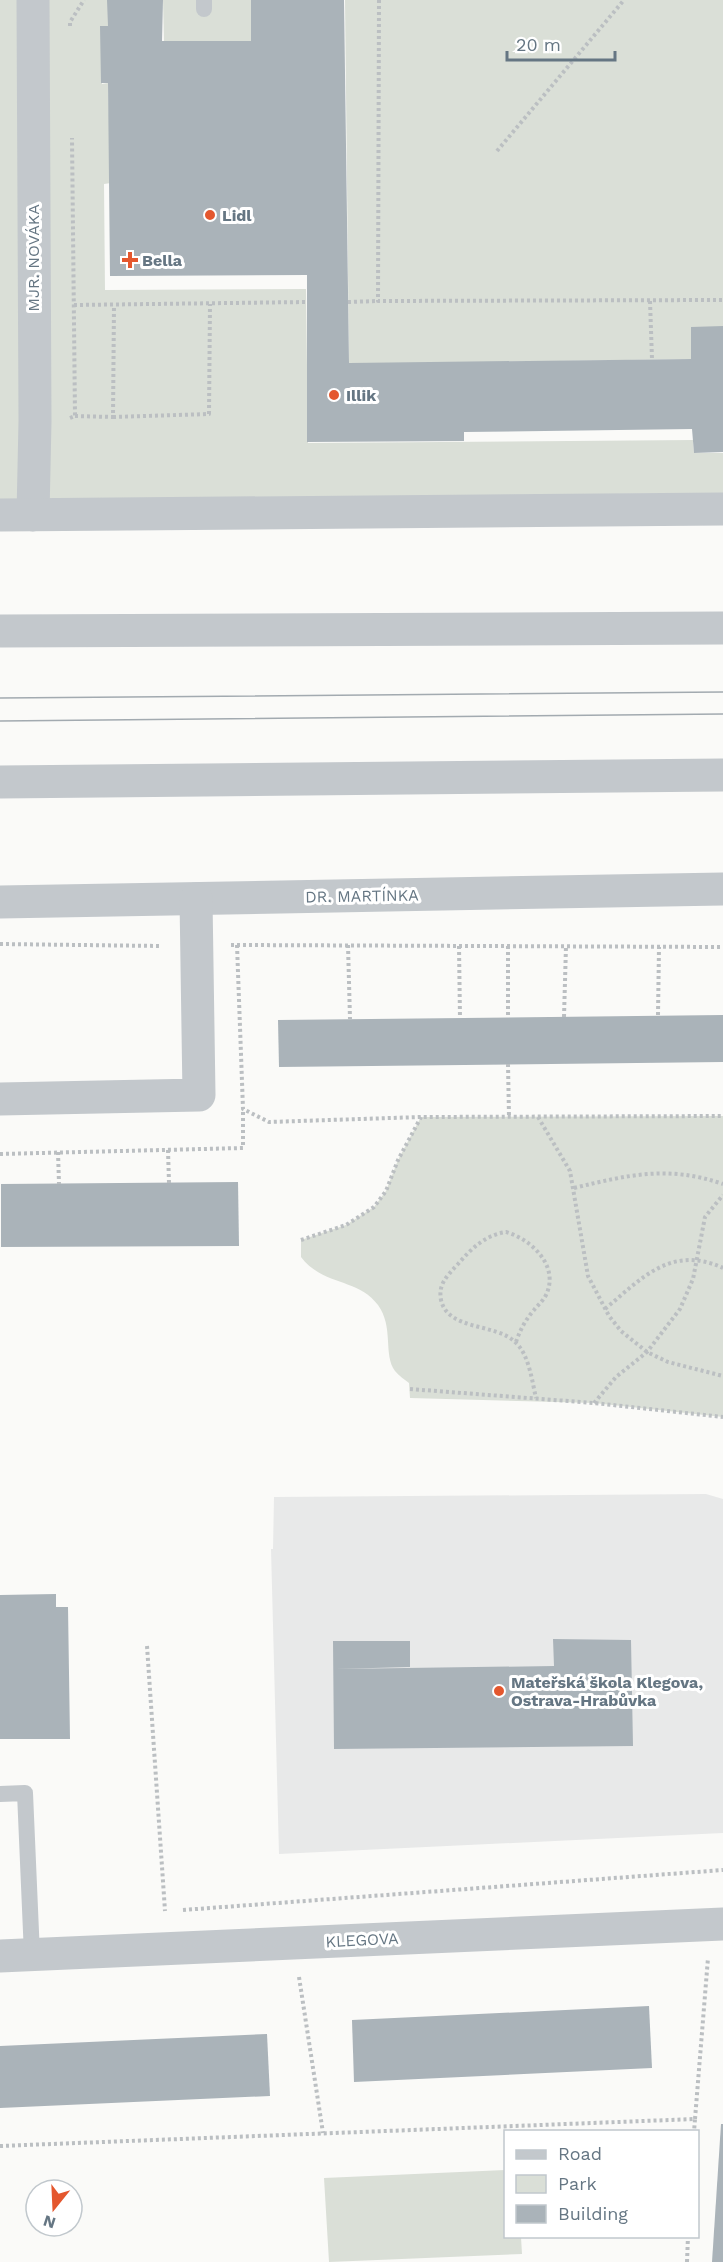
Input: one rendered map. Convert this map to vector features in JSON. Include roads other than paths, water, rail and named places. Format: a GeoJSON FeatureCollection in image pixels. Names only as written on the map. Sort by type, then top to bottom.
{"type":"FeatureCollection","features":[{"type":"Feature","properties":{"kind":"street","name":"MJR. NOVÁKA"},"geometry":{"type":"LineString","coordinates":[[33,0],[35,421],[33,515]]}},
{"type":"Feature","properties":{"kind":"street"},"geometry":{"type":"LineString","coordinates":[[0,515],[723,509]]}},
{"type":"Feature","properties":{"kind":"street"},"geometry":{"type":"LineString","coordinates":[[666,628],[698,639],[723,652]]}},
{"type":"Feature","properties":{"kind":"street"},"geometry":{"type":"LineString","coordinates":[[0,631],[723,628]]}},
{"type":"Feature","properties":{"kind":"street"},"geometry":{"type":"LineString","coordinates":[[681,775],[723,753]]}},
{"type":"Feature","properties":{"kind":"street"},"geometry":{"type":"LineString","coordinates":[[0,782],[723,775]]}},
{"type":"Feature","properties":{"kind":"street","name":"DR. MARTÍNKA"},"geometry":{"type":"LineString","coordinates":[[0,902],[723,889]]}},
{"type":"Feature","properties":{"kind":"street"},"geometry":{"type":"LineString","coordinates":[[0,1100],[199,1095],[196,899]]}},
{"type":"Feature","properties":{"kind":"street","name":"KLEGOVA"},"geometry":{"type":"LineString","coordinates":[[16,1955],[723,1924]]}},
{"type":"Feature","properties":{"kind":"lane"},"geometry":{"type":"LineString","coordinates":[[0,1794],[25,1793],[16,1955]]}},
{"type":"Feature","properties":{"kind":"tram line"},"geometry":{"type":"LineString","coordinates":[[0,698],[723,692]]}},
{"type":"Feature","properties":{"kind":"tram line"},"geometry":{"type":"LineString","coordinates":[[0,721],[723,714]]}},
{"type":"Feature","properties":{"kind":"place","name":"Lidl"},"geometry":{"type":"Point","coordinates":[210,215]}},
{"type":"Feature","properties":{"kind":"place","name":"Bella"},"geometry":{"type":"Point","coordinates":[130,260]}},
{"type":"Feature","properties":{"kind":"place","name":"Illik"},"geometry":{"type":"Point","coordinates":[334,395]}},
{"type":"Feature","properties":{"kind":"place","name":"Mateřská škola Klegova, Ostrava-Hrabůvka"},"geometry":{"type":"Point","coordinates":[499,1691]}}]}
